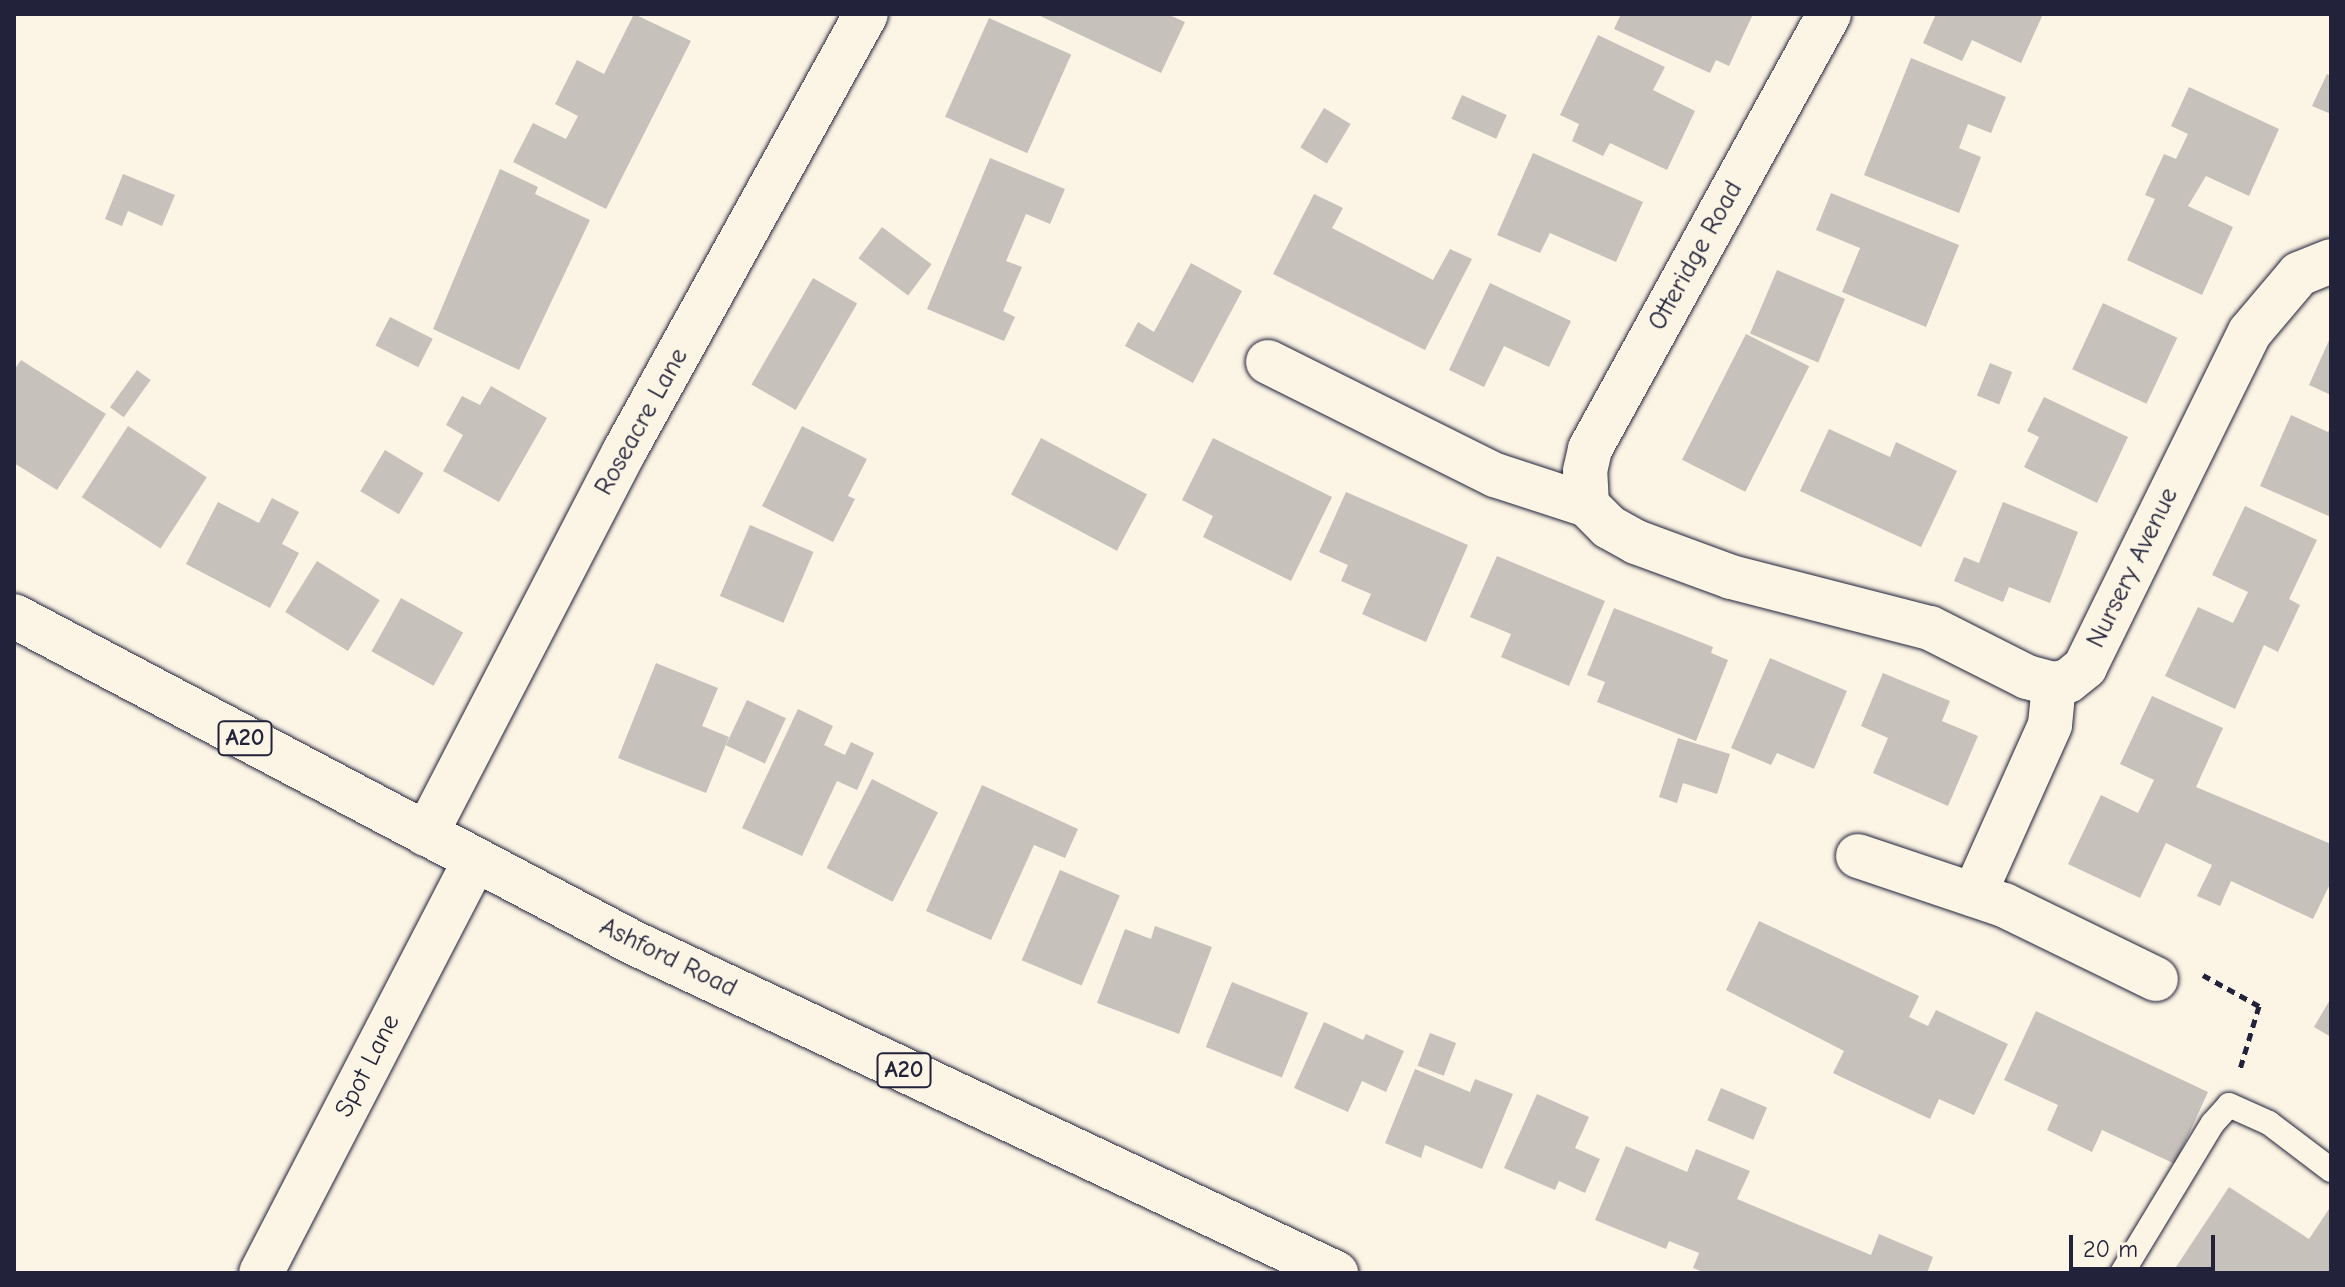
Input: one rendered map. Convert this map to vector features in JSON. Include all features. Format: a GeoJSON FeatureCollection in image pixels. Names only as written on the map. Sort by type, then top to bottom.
{"type":"FeatureCollection","features":[{"type":"Feature","properties":{"kind":"street","name":"Roseacre Lane"},"geometry":{"type":"LineString","coordinates":[[426,834],[624,452],[866,14]]}},
{"type":"Feature","properties":{"kind":"street","name":"Otteridge Road"},"geometry":{"type":"LineString","coordinates":[[1587,505],[1585,471],[1590,449],[1829,14]]}},
{"type":"Feature","properties":{"kind":"street","name":"Nursery Avenue"},"geometry":{"type":"LineString","coordinates":[[2054,684],[2068,681],[2085,667],[2258,319],[2299,274],[2331,261]]}},
{"type":"Feature","properties":{"kind":"street"},"geometry":{"type":"LineString","coordinates":[[1268,362],[1495,475],[1587,505],[1609,527],[1650,547],[1731,577],[1930,628],[2017,673],[2054,684],[2050,725],[1974,895]]}},
{"type":"Feature","properties":{"kind":"street","name":"Ashford Road"},"geometry":{"type":"LineString","coordinates":[[14,616],[634,943],[1336,1273]]}},
{"type":"Feature","properties":{"kind":"street"},"geometry":{"type":"LineString","coordinates":[[1858,856],[1922,882],[1974,895],[2156,979]]}},
{"type":"Feature","properties":{"kind":"street","name":"Spot Lane"},"geometry":{"type":"LineString","coordinates":[[261,1273],[475,860]]}},
{"type":"Feature","properties":{"kind":"lane"},"geometry":{"type":"LineString","coordinates":[[2122,1273],[2213,1123],[2229,1105],[2269,1123],[2331,1170]]}},
{"type":"Feature","properties":{"kind":"path"},"geometry":{"type":"LineString","coordinates":[[2156,979],[2182,964],[2259,1006],[2229,1105]]}},
{"type":"Feature","properties":{"kind":"building"},"geometry":{"type":"Polygon","coordinates":[[[634,14],[691,41],[606,209],[513,162],[533,123],[566,139],[578,116],[555,104],[577,60],[604,74],[634,14]]]}},
{"type":"Feature","properties":{"kind":"building"},"geometry":{"type":"Polygon","coordinates":[[[1036,14],[1167,14],[1185,22],[1161,73],[1036,14]]]}},
{"type":"Feature","properties":{"kind":"building"},"geometry":{"type":"Polygon","coordinates":[[[1621,14],[1753,14],[1729,66],[1716,60],[1710,73],[1614,29],[1621,14]]]}},
{"type":"Feature","properties":{"kind":"building"},"geometry":{"type":"Polygon","coordinates":[[[1936,14],[2043,14],[2021,63],[1972,40],[1962,61],[1923,43],[1936,14]]]}},
{"type":"Feature","properties":{"kind":"building"},"geometry":{"type":"Polygon","coordinates":[[[989,18],[1071,55],[1027,153],[945,117],[989,18]]]}},
{"type":"Feature","properties":{"kind":"building"},"geometry":{"type":"Polygon","coordinates":[[[1598,35],[1665,67],[1653,90],[1695,111],[1667,170],[1610,143],[1603,156],[1572,141],[1579,124],[1560,115],[1598,35]]]}},
{"type":"Feature","properties":{"kind":"building"},"geometry":{"type":"Polygon","coordinates":[[[1911,58],[2006,97],[1991,133],[1968,124],[1959,148],[1981,157],[1959,213],[1864,175],[1911,58]]]}},
{"type":"Feature","properties":{"kind":"building"},"geometry":{"type":"Polygon","coordinates":[[[2327,74],[2331,76],[2331,114],[2312,106],[2327,74]]]}},
{"type":"Feature","properties":{"kind":"building"},"geometry":{"type":"Polygon","coordinates":[[[2189,87],[2279,129],[2249,196],[2206,176],[2188,206],[2233,227],[2202,295],[2127,260],[2155,199],[2145,195],[2164,154],[2176,159],[2188,134],[2171,126],[2189,87]]]}},
{"type":"Feature","properties":{"kind":"building"},"geometry":{"type":"Polygon","coordinates":[[[1462,95],[1507,115],[1496,139],[1451,119],[1462,95]]]}},
{"type":"Feature","properties":{"kind":"building"},"geometry":{"type":"Polygon","coordinates":[[[1324,108],[1351,124],[1327,163],[1300,147],[1324,108]]]}},
{"type":"Feature","properties":{"kind":"building"},"geometry":{"type":"Polygon","coordinates":[[[1533,153],[1643,202],[1616,262],[1550,233],[1540,253],[1497,235],[1533,153]]]}},
{"type":"Feature","properties":{"kind":"building"},"geometry":{"type":"Polygon","coordinates":[[[990,158],[1065,189],[1050,224],[1026,214],[1006,261],[1022,267],[1003,311],[1015,317],[1004,341],[927,309],[990,158]]]}},
{"type":"Feature","properties":{"kind":"building"},"geometry":{"type":"Polygon","coordinates":[[[500,169],[538,187],[535,194],[590,220],[519,370],[433,329],[500,169]]]}},
{"type":"Feature","properties":{"kind":"building"},"geometry":{"type":"Polygon","coordinates":[[[123,174],[175,195],[162,226],[128,211],[122,226],[105,219],[123,174]]]}},
{"type":"Feature","properties":{"kind":"building"},"geometry":{"type":"Polygon","coordinates":[[[1831,193],[1959,245],[1926,327],[1842,292],[1860,248],[1816,230],[1831,193]]]}},
{"type":"Feature","properties":{"kind":"building"},"geometry":{"type":"Polygon","coordinates":[[[1314,194],[1343,208],[1332,228],[1433,280],[1450,249],[1472,259],[1425,350],[1273,274],[1314,194]]]}},
{"type":"Feature","properties":{"kind":"building"},"geometry":{"type":"Polygon","coordinates":[[[882,227],[932,264],[908,295],[859,258],[882,227]]]}},
{"type":"Feature","properties":{"kind":"building"},"geometry":{"type":"Polygon","coordinates":[[[1191,263],[1242,291],[1193,383],[1125,346],[1138,322],[1154,332],[1191,263]]]}},
{"type":"Feature","properties":{"kind":"building"},"geometry":{"type":"Polygon","coordinates":[[[1777,270],[1845,299],[1818,362],[1750,334],[1777,270]]]}},
{"type":"Feature","properties":{"kind":"building"},"geometry":{"type":"Polygon","coordinates":[[[813,278],[857,304],[796,410],[752,385],[813,278]]]}},
{"type":"Feature","properties":{"kind":"building"},"geometry":{"type":"Polygon","coordinates":[[[1490,283],[1571,321],[1549,367],[1504,346],[1484,387],[1449,370],[1490,283]]]}},
{"type":"Feature","properties":{"kind":"building"},"geometry":{"type":"Polygon","coordinates":[[[2103,303],[2177,338],[2146,404],[2072,369],[2103,303]]]}},
{"type":"Feature","properties":{"kind":"building"},"geometry":{"type":"Polygon","coordinates":[[[390,317],[433,339],[418,367],[375,346],[390,317]]]}},
{"type":"Feature","properties":{"kind":"building"},"geometry":{"type":"Polygon","coordinates":[[[1746,334],[1809,366],[1745,492],[1682,460],[1746,334]]]}},
{"type":"Feature","properties":{"kind":"building"},"geometry":{"type":"Polygon","coordinates":[[[2331,336],[2331,395],[2309,385],[2331,336]]]}},
{"type":"Feature","properties":{"kind":"building"},"geometry":{"type":"Polygon","coordinates":[[[21,360],[106,414],[57,490],[14,463],[14,370],[21,360]]]}},
{"type":"Feature","properties":{"kind":"building"},"geometry":{"type":"Polygon","coordinates":[[[1990,363],[2012,372],[1999,404],[1977,395],[1990,363]]]}},
{"type":"Feature","properties":{"kind":"building"},"geometry":{"type":"Polygon","coordinates":[[[137,370],[151,380],[124,417],[110,407],[137,370]]]}},
{"type":"Feature","properties":{"kind":"building"},"geometry":{"type":"Polygon","coordinates":[[[491,386],[547,418],[499,502],[443,471],[463,435],[446,425],[462,396],[480,405],[491,386]]]}},
{"type":"Feature","properties":{"kind":"building"},"geometry":{"type":"Polygon","coordinates":[[[2044,397],[2128,437],[2097,503],[2024,467],[2039,437],[2027,431],[2044,397]]]}},
{"type":"Feature","properties":{"kind":"building"},"geometry":{"type":"Polygon","coordinates":[[[2291,415],[2328,432],[2331,426],[2331,517],[2260,486],[2291,415]]]}},
{"type":"Feature","properties":{"kind":"building"},"geometry":{"type":"Polygon","coordinates":[[[128,426],[207,477],[161,548],[82,497],[128,426]]]}},
{"type":"Feature","properties":{"kind":"building"},"geometry":{"type":"Polygon","coordinates":[[[802,426],[867,459],[848,496],[855,499],[833,542],[762,506],[802,426]]]}},
{"type":"Feature","properties":{"kind":"building"},"geometry":{"type":"Polygon","coordinates":[[[1829,429],[1890,457],[1896,442],[1957,471],[1921,547],[1800,491],[1829,429]]]}},
{"type":"Feature","properties":{"kind":"building"},"geometry":{"type":"Polygon","coordinates":[[[1041,438],[1147,494],[1117,551],[1011,495],[1041,438]]]}},
{"type":"Feature","properties":{"kind":"building"},"geometry":{"type":"Polygon","coordinates":[[[1213,438],[1332,497],[1291,581],[1203,537],[1213,516],[1182,500],[1213,438]]]}},
{"type":"Feature","properties":{"kind":"building"},"geometry":{"type":"Polygon","coordinates":[[[385,450],[424,473],[399,514],[360,491],[385,450]]]}},
{"type":"Feature","properties":{"kind":"building"},"geometry":{"type":"Polygon","coordinates":[[[1346,492],[1468,545],[1426,642],[1362,614],[1371,594],[1341,581],[1348,565],[1319,552],[1346,492]]]}},
{"type":"Feature","properties":{"kind":"building"},"geometry":{"type":"Polygon","coordinates":[[[272,498],[299,512],[282,544],[299,553],[270,608],[186,564],[218,502],[259,523],[272,498]]]}},
{"type":"Feature","properties":{"kind":"building"},"geometry":{"type":"Polygon","coordinates":[[[2003,502],[2078,532],[2050,603],[2009,587],[2003,602],[1954,581],[1964,557],[1979,563],[2003,502]]]}},
{"type":"Feature","properties":{"kind":"building"},"geometry":{"type":"Polygon","coordinates":[[[2245,506],[2317,540],[2289,599],[2300,605],[2278,652],[2264,645],[2235,709],[2165,676],[2198,607],[2233,623],[2248,592],[2212,575],[2245,506]]]}},
{"type":"Feature","properties":{"kind":"building"},"geometry":{"type":"Polygon","coordinates":[[[750,525],[814,552],[783,623],[720,596],[750,525]]]}},
{"type":"Feature","properties":{"kind":"building"},"geometry":{"type":"Polygon","coordinates":[[[1497,556],[1605,601],[1569,686],[1501,657],[1511,634],[1470,617],[1497,556]]]}},
{"type":"Feature","properties":{"kind":"building"},"geometry":{"type":"Polygon","coordinates":[[[317,561],[380,600],[348,651],[285,612],[317,561]]]}},
{"type":"Feature","properties":{"kind":"building"},"geometry":{"type":"Polygon","coordinates":[[[401,598],[463,632],[434,686],[371,651],[401,598]]]}},
{"type":"Feature","properties":{"kind":"building"},"geometry":{"type":"Polygon","coordinates":[[[1614,608],[1713,647],[1711,653],[1728,660],[1696,741],[1597,702],[1605,682],[1587,675],[1614,608]]]}},
{"type":"Feature","properties":{"kind":"building"},"geometry":{"type":"Polygon","coordinates":[[[1770,658],[1847,691],[1814,769],[1777,753],[1771,765],[1731,748],[1770,658]]]}},
{"type":"Feature","properties":{"kind":"building"},"geometry":{"type":"Polygon","coordinates":[[[656,663],[718,688],[702,726],[729,737],[706,793],[618,758],[656,663]]]}},
{"type":"Feature","properties":{"kind":"building"},"geometry":{"type":"Polygon","coordinates":[[[1883,673],[1950,701],[1942,721],[1978,736],[1948,806],[1873,773],[1888,738],[1861,726],[1883,673]]]}},
{"type":"Feature","properties":{"kind":"building"},"geometry":{"type":"Polygon","coordinates":[[[2152,696],[2223,728],[2196,787],[2331,844],[2331,882],[2313,919],[2231,881],[2220,906],[2197,896],[2212,865],[2166,843],[2140,898],[2068,864],[2101,795],[2138,813],[2154,780],[2120,764],[2152,696]]]}},
{"type":"Feature","properties":{"kind":"building"},"geometry":{"type":"Polygon","coordinates":[[[747,700],[786,718],[765,763],[726,745],[747,700]]]}},
{"type":"Feature","properties":{"kind":"building"},"geometry":{"type":"Polygon","coordinates":[[[798,709],[833,726],[824,745],[845,755],[851,742],[874,753],[857,790],[837,781],[802,856],[742,828],[798,709]]]}},
{"type":"Feature","properties":{"kind":"building"},"geometry":{"type":"Polygon","coordinates":[[[1678,738],[1730,754],[1717,794],[1683,783],[1677,803],[1659,797],[1678,738]]]}},
{"type":"Feature","properties":{"kind":"building"},"geometry":{"type":"Polygon","coordinates":[[[872,779],[938,813],[893,902],[827,868],[872,779]]]}},
{"type":"Feature","properties":{"kind":"building"},"geometry":{"type":"Polygon","coordinates":[[[982,785],[1078,829],[1065,858],[1034,845],[991,940],[926,911],[982,785]]]}},
{"type":"Feature","properties":{"kind":"building"},"geometry":{"type":"Polygon","coordinates":[[[1060,870],[1120,895],[1082,986],[1022,960],[1060,870]]]}},
{"type":"Feature","properties":{"kind":"building"},"geometry":{"type":"Polygon","coordinates":[[[1759,921],[1919,996],[1909,1017],[1928,1026],[1936,1010],[2008,1044],[1974,1115],[1939,1099],[1930,1119],[1833,1073],[1844,1051],[1726,990],[1759,921]]]}},
{"type":"Feature","properties":{"kind":"building"},"geometry":{"type":"Polygon","coordinates":[[[1155,926],[1212,947],[1179,1034],[1097,1003],[1125,929],[1151,939],[1155,926]]]}},
{"type":"Feature","properties":{"kind":"building"},"geometry":{"type":"Polygon","coordinates":[[[1232,982],[1308,1013],[1282,1078],[1206,1047],[1232,982]]]}},
{"type":"Feature","properties":{"kind":"building"},"geometry":{"type":"Polygon","coordinates":[[[2331,998],[2331,1037],[2314,1027],[2331,998]]]}},
{"type":"Feature","properties":{"kind":"building"},"geometry":{"type":"Polygon","coordinates":[[[2036,1011],[2208,1092],[2175,1164],[2102,1130],[2092,1152],[2047,1130],[2058,1105],[2004,1080],[2036,1011]]]}},
{"type":"Feature","properties":{"kind":"building"},"geometry":{"type":"Polygon","coordinates":[[[1324,1022],[1363,1040],[1366,1034],[1404,1051],[1386,1092],[1362,1081],[1348,1112],[1294,1088],[1324,1022]]]}},
{"type":"Feature","properties":{"kind":"building"},"geometry":{"type":"Polygon","coordinates":[[[1430,1033],[1456,1043],[1444,1076],[1417,1066],[1430,1033]]]}},
{"type":"Feature","properties":{"kind":"building"},"geometry":{"type":"Polygon","coordinates":[[[1415,1069],[1470,1092],[1475,1079],[1513,1094],[1482,1169],[1425,1145],[1421,1158],[1385,1143],[1415,1069]]]}},
{"type":"Feature","properties":{"kind":"building"},"geometry":{"type":"Polygon","coordinates":[[[1721,1088],[1767,1108],[1753,1140],[1707,1120],[1721,1088]]]}},
{"type":"Feature","properties":{"kind":"building"},"geometry":{"type":"Polygon","coordinates":[[[1537,1094],[1589,1117],[1575,1148],[1600,1159],[1585,1193],[1559,1181],[1555,1190],[1504,1168],[1537,1094]]]}},
{"type":"Feature","properties":{"kind":"building"},"geometry":{"type":"Polygon","coordinates":[[[1626,1146],[1687,1172],[1696,1149],[1750,1171],[1737,1199],[1871,1255],[1879,1234],[1933,1257],[1927,1273],[1706,1273],[1693,1268],[1699,1253],[1669,1241],[1666,1249],[1595,1220],[1626,1146]]]}},
{"type":"Feature","properties":{"kind":"building"},"geometry":{"type":"Polygon","coordinates":[[[2229,1187],[2309,1239],[2331,1206],[2331,1273],[2186,1273],[2176,1267],[2229,1187]]]}}]}
